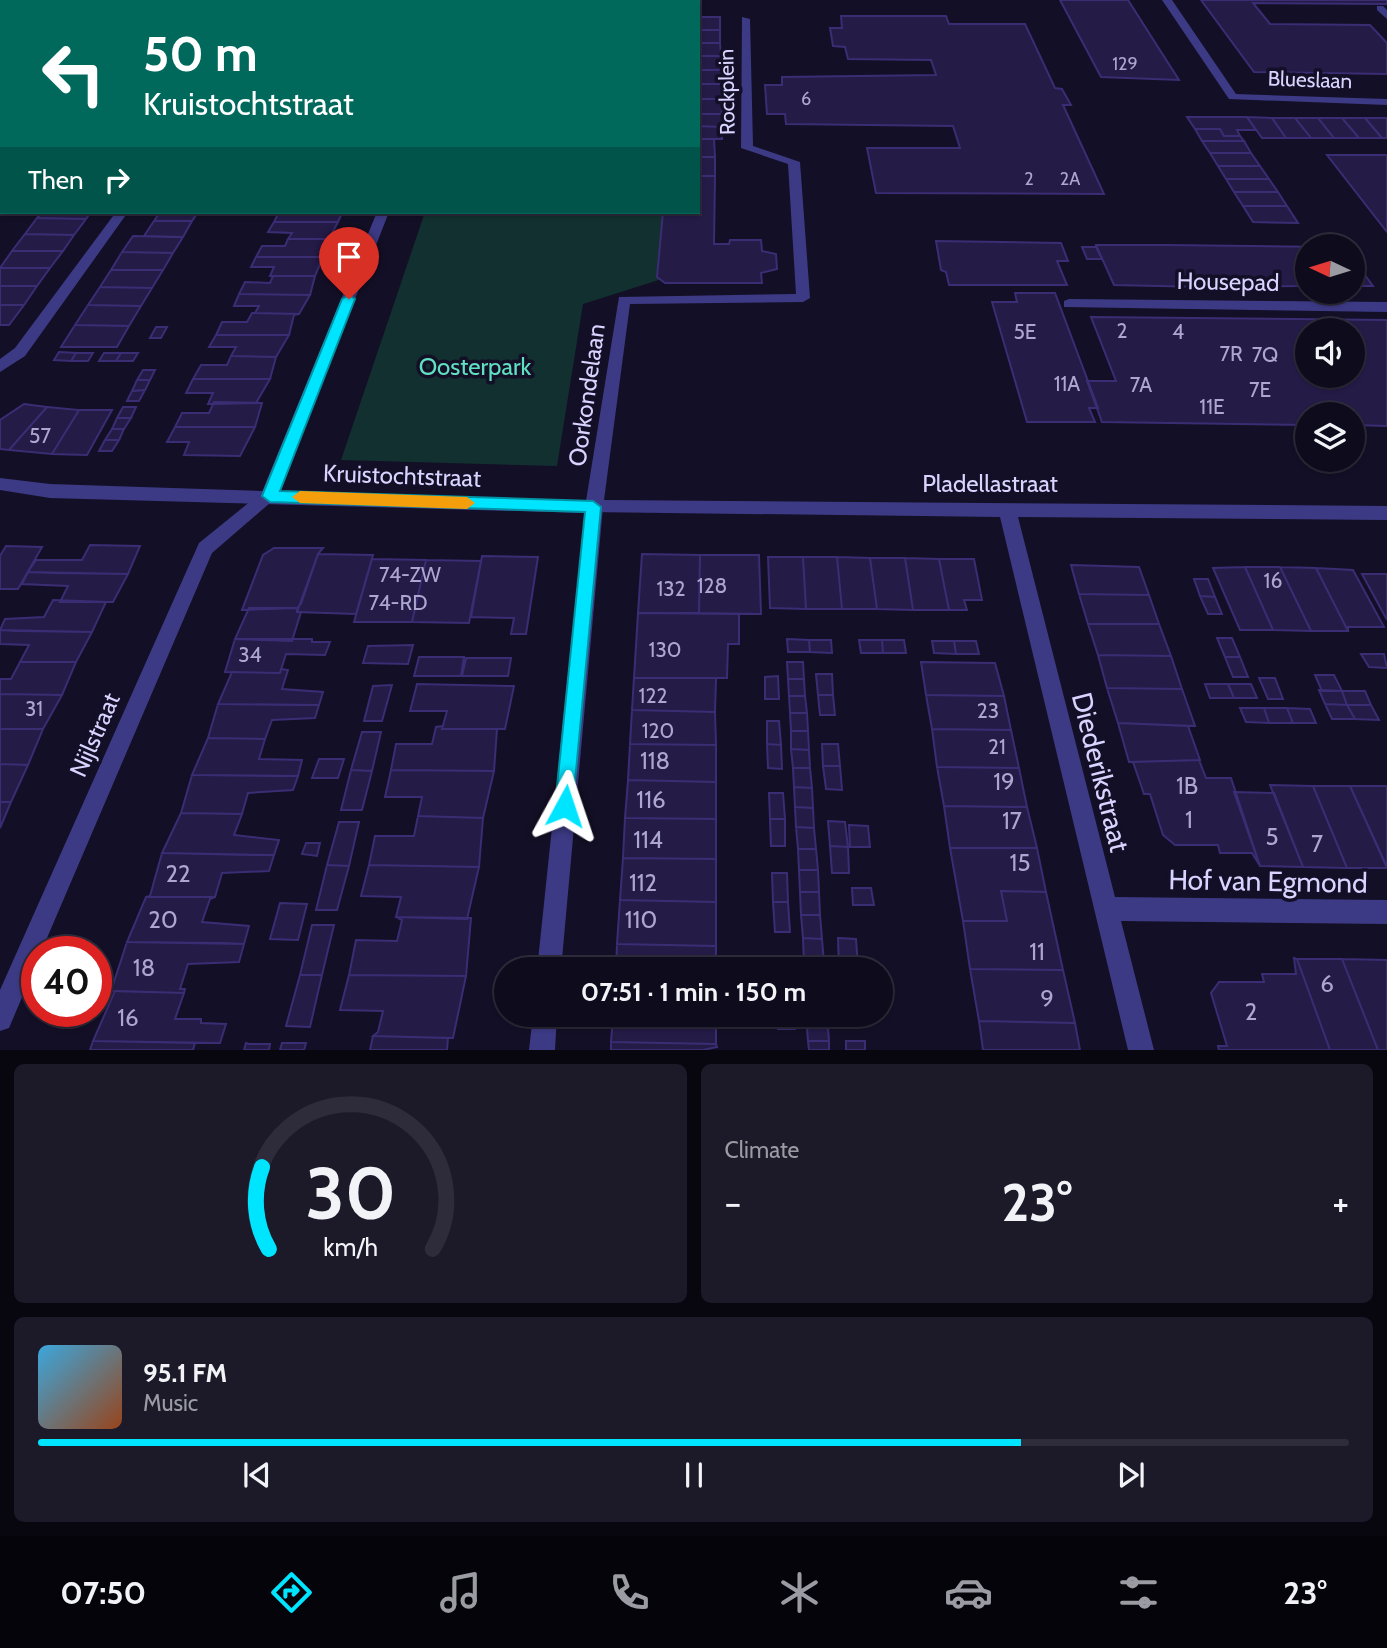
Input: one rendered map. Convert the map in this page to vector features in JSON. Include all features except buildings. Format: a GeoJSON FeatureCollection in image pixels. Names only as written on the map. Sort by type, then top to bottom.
{"type":"FeatureCollection","features":[{"type":"Feature","properties":{"kind":"street","name":"Blueslaan"},"geometry":{"type":"LineString","coordinates":[[1167,0],[1233,97],[1387,102]]}},
{"type":"Feature","properties":{"kind":"street","name":"Rockplein"},"geometry":{"type":"LineString","coordinates":[[745,19],[747,148],[794,162],[803,298]]}},
{"type":"Feature","properties":{"kind":"street"},"geometry":{"type":"LineString","coordinates":[[0,366],[20,352],[121,214]]}},
{"type":"Feature","properties":{"kind":"street"},"geometry":{"type":"LineString","coordinates":[[270,496],[382,214]]}},
{"type":"Feature","properties":{"kind":"street","name":"Oorkondelaan"},"geometry":{"type":"LineString","coordinates":[[593,507],[624,300],[803,298]]}},
{"type":"Feature","properties":{"kind":"street","name":"Housepad"},"geometry":{"type":"LineString","coordinates":[[1069,303],[1387,307]]}},
{"type":"Feature","properties":{"kind":"street","name":"Kruistochtstraat"},"geometry":{"type":"LineString","coordinates":[[0,484],[50,491],[593,507]]}},
{"type":"Feature","properties":{"kind":"street","name":"Nijlstraat"},"geometry":{"type":"LineString","coordinates":[[0,1019],[205,548],[270,496]]}},
{"type":"Feature","properties":{"kind":"street"},"geometry":{"type":"LineString","coordinates":[[551,957],[593,507]]}},
{"type":"Feature","properties":{"kind":"street","name":"Pladellastraat"},"geometry":{"type":"LineString","coordinates":[[593,507],[1007,508],[1387,513]]}},
{"type":"Feature","properties":{"kind":"street","name":"Diederikstraat"},"geometry":{"type":"LineString","coordinates":[[1007,508],[1141,1049]]}},
{"type":"Feature","properties":{"kind":"street","name":"Hof van Egmond"},"geometry":{"type":"LineString","coordinates":[[1105,909],[1387,912]]}},
{"type":"Feature","properties":{"kind":"street"},"geometry":{"type":"LineString","coordinates":[[542,1049],[544,1027]]}},
{"type":"Feature","properties":{"kind":"green space","name":"Oosterpark"},"geometry":{"type":"Polygon","coordinates":[[[424,214],[666,214],[662,279],[583,304],[557,466],[341,460],[424,214]]]}},
{"type":"Feature","properties":{"kind":"slow traffic"},"geometry":{"type":"LineString","coordinates":[[300,497],[467,503]]}},
{"type":"Feature","properties":{"kind":"route"},"geometry":{"type":"LineString","coordinates":[[349,299],[270,496],[593,507],[565,806]]}}]}
